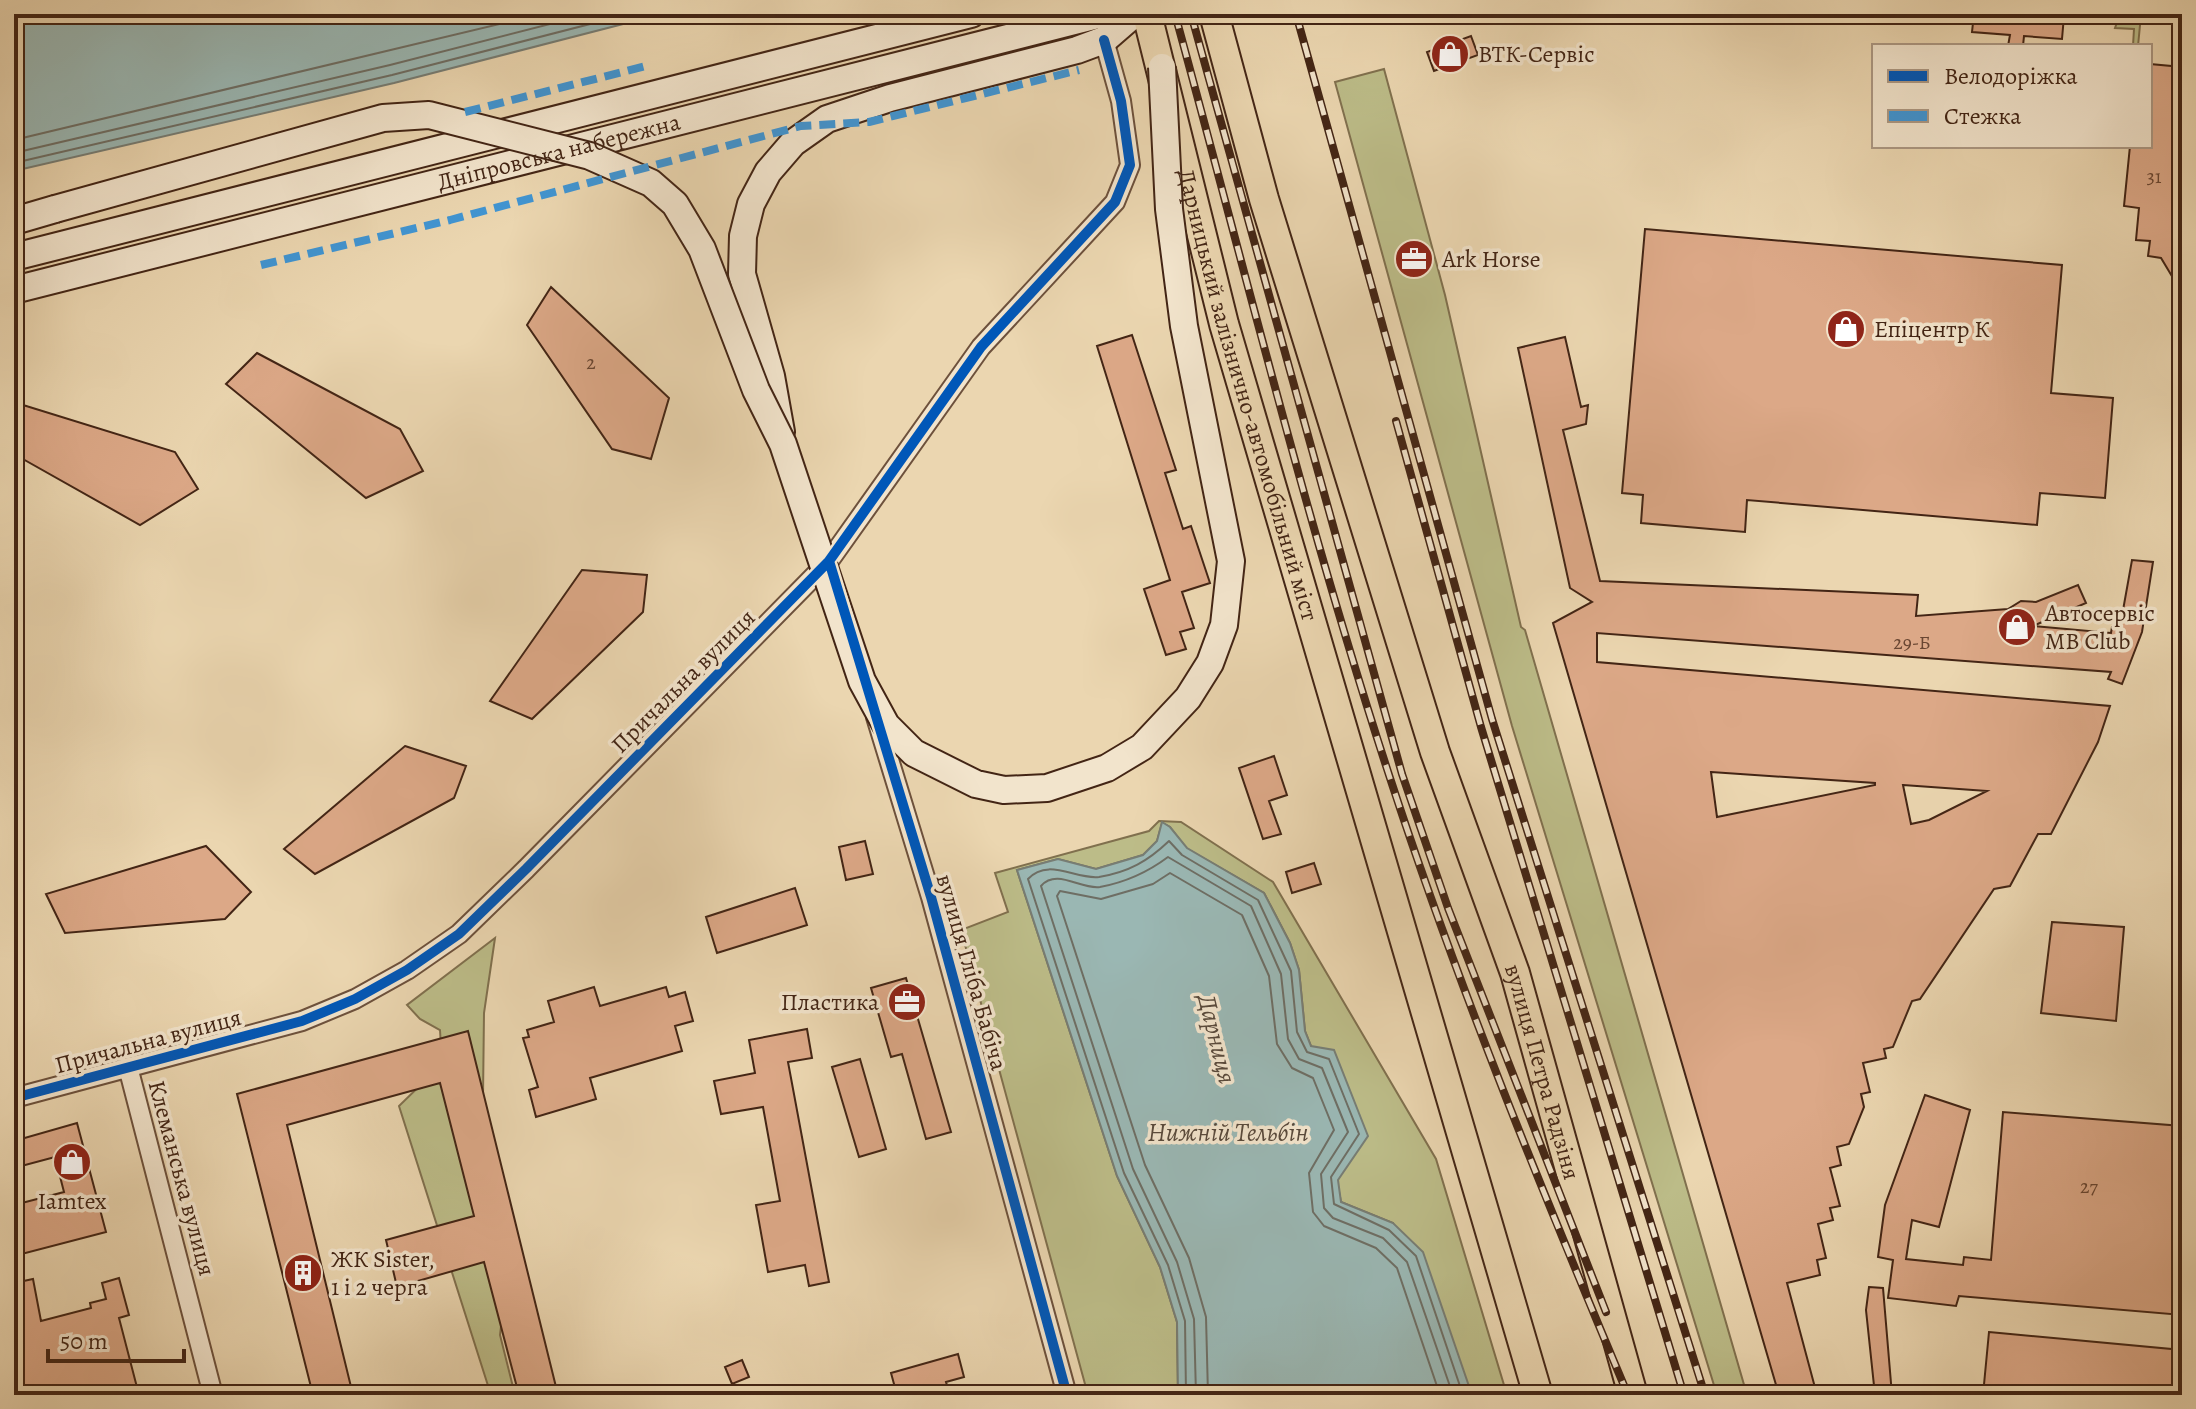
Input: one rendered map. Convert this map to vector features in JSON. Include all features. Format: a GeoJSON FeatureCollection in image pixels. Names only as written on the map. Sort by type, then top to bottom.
{"type":"FeatureCollection","features":[{"type":"Feature","properties":{"kind":"main road","name":"Дніпровська набережна"},"geometry":{"type":"LineString","coordinates":[[14,257],[971,14]]}},
{"type":"Feature","properties":{"kind":"main road"},"geometry":{"type":"LineString","coordinates":[[783,444],[771,376],[742,274],[743,236],[751,204],[768,172],[793,143],[827,119],[890,98],[970,79],[1134,14]]}},
{"type":"Feature","properties":{"kind":"main road","name":"Дарницький залізнично-автомобільний міст"},"geometry":{"type":"LineString","coordinates":[[1147,14],[1224,324],[1538,1395]]}},
{"type":"Feature","properties":{"kind":"main road","name":"вулиця Петра Радзіня"},"geometry":{"type":"LineString","coordinates":[[1214,14],[1264,199],[1435,752],[1515,973],[1633,1395]]}},
{"type":"Feature","properties":{"kind":"main road","name":"Дніпровська набережна"},"geometry":{"type":"LineString","coordinates":[[14,290],[1103,27]]}},
{"type":"Feature","properties":{"kind":"main road"},"geometry":{"type":"LineString","coordinates":[[14,221],[383,118],[405,115],[452,120],[621,166],[651,183],[675,204],[691,226],[756,390],[783,444],[862,681],[886,725],[914,753],[976,784],[1004,790],[1047,788],[1107,768],[1142,747],[1170,720],[1210,663],[1224,625],[1231,561],[1184,326],[1169,209],[1162,67]]}},
{"type":"Feature","properties":{"kind":"street","name":"Причальна вулиця"},"geometry":{"type":"LineString","coordinates":[[14,1098],[302,1021],[355,999],[407,970],[459,934],[829,561],[981,347],[1115,202],[1130,165],[1121,101],[1103,27]]}},
{"type":"Feature","properties":{"kind":"street","name":"вулиця Гліба Бабіча"},"geometry":{"type":"LineString","coordinates":[[829,561],[931,897],[1067,1395]]}},
{"type":"Feature","properties":{"kind":"street","name":"Клеманська вулиця"},"geometry":{"type":"LineString","coordinates":[[128,1067],[213,1395]]}},
{"type":"Feature","properties":{"kind":"green space"},"geometry":{"type":"Polygon","coordinates":[[[2120,14],[2182,14],[2182,19],[2141,15],[2138,44],[2133,44],[2134,29],[2115,28],[2120,14]]]}},
{"type":"Feature","properties":{"kind":"green space"},"geometry":{"type":"Polygon","coordinates":[[[1384,69],[1445,295],[1521,627],[1525,630],[1747,1395],[1717,1395],[1512,726],[1335,82],[1384,69]]]}},
{"type":"Feature","properties":{"kind":"green space"},"geometry":{"type":"Polygon","coordinates":[[[1159,821],[1181,822],[1273,882],[1436,1159],[1507,1395],[1453,1395],[1393,1223],[1341,1202],[1311,1046],[1305,1031],[1299,970],[1290,943],[1264,893],[1186,848],[1170,827],[1162,823],[1157,841],[1143,855],[1096,869],[1058,859],[1017,870],[1117,1176],[1160,1267],[1177,1322],[1178,1395],[1088,1395],[961,930],[1008,912],[995,873],[1149,831],[1159,821]]]}},
{"type":"Feature","properties":{"kind":"green space"},"geometry":{"type":"Polygon","coordinates":[[[495,938],[484,1013],[483,1097],[504,1302],[500,1335],[515,1395],[491,1395],[399,1106],[442,1064],[440,1030],[420,1019],[407,1005],[495,938]]]}},
{"type":"Feature","properties":{"kind":"water"},"geometry":{"type":"Polygon","coordinates":[[[14,14],[662,14],[394,83],[14,171],[14,14]]]}},
{"type":"Feature","properties":{"kind":"water","name":"Нижній Тельбін"},"geometry":{"type":"Polygon","coordinates":[[[1162,822],[1187,848],[1264,893],[1290,943],[1299,970],[1305,1031],[1311,1046],[1334,1050],[1368,1136],[1338,1180],[1341,1202],[1393,1223],[1423,1252],[1472,1395],[1178,1395],[1177,1322],[1160,1267],[1117,1176],[1017,870],[1058,859],[1096,869],[1143,855],[1157,841],[1162,822]]]}},
{"type":"Feature","properties":{"kind":"building"},"geometry":{"type":"Polygon","coordinates":[[[1974,14],[2064,16],[2062,39],[2024,36],[2023,44],[2008,44],[2010,35],[1972,32],[1974,14]]]}},
{"type":"Feature","properties":{"kind":"building"},"geometry":{"type":"Polygon","coordinates":[[[1471,36],[1478,55],[1434,71],[1427,52],[1471,36]]]}},
{"type":"Feature","properties":{"kind":"building"},"geometry":{"type":"Polygon","coordinates":[[[2152,64],[2182,67],[2182,293],[2161,258],[2148,256],[2150,241],[2136,240],[2139,208],[2124,206],[2130,148],[2152,148],[2152,64]]]}},
{"type":"Feature","properties":{"kind":"building","name":"Епіцентр К"},"geometry":{"type":"Polygon","coordinates":[[[1645,229],[2062,265],[2051,393],[2113,398],[2105,498],[2040,493],[2037,525],[1747,500],[1745,532],[1641,523],[1643,495],[1622,493],[1645,229]]]}},
{"type":"Feature","properties":{"kind":"building"},"geometry":{"type":"Polygon","coordinates":[[[551,287],[669,398],[651,459],[612,449],[527,325],[551,287]]]}},
{"type":"Feature","properties":{"kind":"building"},"geometry":{"type":"Polygon","coordinates":[[[1132,335],[1176,470],[1165,473],[1183,529],[1191,526],[1210,583],[1182,592],[1194,628],[1180,632],[1186,649],[1166,655],[1144,589],[1170,580],[1097,346],[1132,335]]]}},
{"type":"Feature","properties":{"kind":"building"},"geometry":{"type":"Polygon","coordinates":[[[1565,337],[1581,407],[1588,405],[1586,424],[1563,430],[1600,581],[1918,595],[1916,616],[2008,609],[2021,601],[2036,602],[2078,585],[2086,603],[2033,626],[2111,633],[2112,627],[2120,627],[2132,560],[2153,562],[2142,632],[2122,684],[2108,679],[2111,672],[1597,633],[1597,662],[2110,706],[2098,742],[2051,834],[2038,834],[2010,886],[1994,889],[1920,999],[1912,1001],[1893,1047],[1884,1049],[1886,1058],[1863,1063],[1870,1092],[1861,1094],[1864,1107],[1849,1144],[1837,1147],[1841,1165],[1830,1168],[1840,1206],[1830,1208],[1833,1220],[1818,1224],[1826,1258],[1817,1260],[1820,1275],[1787,1283],[1817,1395],[1779,1395],[1553,623],[1592,602],[1570,588],[1518,348],[1565,337]],[[1711,772],[1717,817],[1875,785],[1875,783],[1711,772]],[[1903,785],[1911,824],[1929,820],[1987,791],[1903,785]]]}},
{"type":"Feature","properties":{"kind":"building"},"geometry":{"type":"Polygon","coordinates":[[[257,353],[400,429],[423,471],[366,498],[226,384],[257,353]]]}},
{"type":"Feature","properties":{"kind":"building"},"geometry":{"type":"Polygon","coordinates":[[[23,405],[175,452],[198,489],[140,525],[14,454],[14,416],[23,405]]]}},
{"type":"Feature","properties":{"kind":"building"},"geometry":{"type":"Polygon","coordinates":[[[582,570],[647,575],[643,612],[532,719],[490,701],[582,570]]]}},
{"type":"Feature","properties":{"kind":"building"},"geometry":{"type":"Polygon","coordinates":[[[405,746],[466,766],[454,798],[315,874],[284,849],[405,746]]]}},
{"type":"Feature","properties":{"kind":"building"},"geometry":{"type":"Polygon","coordinates":[[[1274,756],[1287,795],[1269,801],[1281,834],[1263,839],[1239,768],[1274,756]]]}},
{"type":"Feature","properties":{"kind":"building"},"geometry":{"type":"Polygon","coordinates":[[[865,841],[873,874],[846,880],[839,847],[865,841]]]}},
{"type":"Feature","properties":{"kind":"building"},"geometry":{"type":"Polygon","coordinates":[[[206,846],[251,892],[225,919],[65,933],[46,894],[206,846]]]}},
{"type":"Feature","properties":{"kind":"building"},"geometry":{"type":"Polygon","coordinates":[[[1314,863],[1321,884],[1292,893],[1286,872],[1314,863]]]}},
{"type":"Feature","properties":{"kind":"building"},"geometry":{"type":"Polygon","coordinates":[[[795,888],[807,925],[717,953],[706,917],[795,888]]]}},
{"type":"Feature","properties":{"kind":"building"},"geometry":{"type":"Polygon","coordinates":[[[2052,922],[2124,927],[2116,1021],[2041,1013],[2052,922]]]}},
{"type":"Feature","properties":{"kind":"building"},"geometry":{"type":"Polygon","coordinates":[[[906,978],[951,1132],[926,1139],[902,1054],[891,1057],[871,988],[906,978]]]}},
{"type":"Feature","properties":{"kind":"building"},"geometry":{"type":"Polygon","coordinates":[[[594,987],[600,1006],[666,987],[669,997],[685,992],[693,1021],[675,1026],[682,1051],[590,1078],[596,1099],[536,1117],[529,1090],[538,1087],[523,1038],[529,1037],[527,1030],[554,1022],[548,1001],[594,987]]]}},
{"type":"Feature","properties":{"kind":"building"},"geometry":{"type":"Polygon","coordinates":[[[807,1029],[812,1058],[788,1062],[829,1282],[809,1286],[805,1265],[768,1272],[756,1205],[780,1201],[763,1107],[721,1114],[714,1081],[755,1073],[749,1040],[807,1029]]]}},
{"type":"Feature","properties":{"kind":"building"},"geometry":{"type":"Polygon","coordinates":[[[468,1031],[558,1395],[519,1395],[484,1262],[397,1287],[386,1240],[474,1216],[440,1083],[287,1125],[353,1395],[313,1395],[237,1094],[468,1031]]]}},
{"type":"Feature","properties":{"kind":"building"},"geometry":{"type":"Polygon","coordinates":[[[860,1059],[886,1149],[859,1157],[832,1067],[860,1059]]]}},
{"type":"Feature","properties":{"kind":"building"},"geometry":{"type":"Polygon","coordinates":[[[1925,1095],[1970,1110],[1939,1227],[1912,1220],[1906,1259],[1963,1265],[1964,1257],[1991,1260],[2003,1112],[2182,1126],[2182,1315],[1959,1296],[1956,1306],[1888,1298],[1893,1260],[1878,1257],[1885,1205],[1925,1095]]]}},
{"type":"Feature","properties":{"kind":"building"},"geometry":{"type":"Polygon","coordinates":[[[77,1123],[106,1232],[14,1256],[14,1205],[64,1192],[55,1157],[14,1168],[14,1141],[77,1123]]]}},
{"type":"Feature","properties":{"kind":"building"},"geometry":{"type":"Polygon","coordinates":[[[119,1278],[129,1315],[119,1318],[139,1395],[14,1395],[14,1283],[33,1279],[41,1321],[91,1308],[90,1303],[106,1299],[102,1283],[119,1278]]]}},
{"type":"Feature","properties":{"kind":"building"},"geometry":{"type":"Polygon","coordinates":[[[1869,1287],[1883,1288],[1892,1395],[1875,1395],[1866,1310],[1869,1287]]]}},
{"type":"Feature","properties":{"kind":"building"},"geometry":{"type":"Polygon","coordinates":[[[1989,1332],[2182,1350],[2182,1395],[1983,1395],[1989,1332]]]}},
{"type":"Feature","properties":{"kind":"building"},"geometry":{"type":"Polygon","coordinates":[[[958,1354],[964,1377],[946,1382],[950,1395],[897,1395],[891,1373],[958,1354]]]}},
{"type":"Feature","properties":{"kind":"building"},"geometry":{"type":"Polygon","coordinates":[[[742,1360],[749,1377],[732,1384],[725,1367],[742,1360]]]}},
{"type":"Feature","properties":{"kind":"railway"},"geometry":{"type":"LineString","coordinates":[[1175,14],[1332,591],[1391,781],[1473,1013],[1628,1395]]}},
{"type":"Feature","properties":{"kind":"railway"},"geometry":{"type":"LineString","coordinates":[[1191,14],[1402,774],[1448,908],[1606,1312]]}},
{"type":"Feature","properties":{"kind":"railway"},"geometry":{"type":"LineString","coordinates":[[1296,14],[1492,719],[1705,1395]]}},
{"type":"Feature","properties":{"kind":"railway"},"geometry":{"type":"LineString","coordinates":[[1396,421],[1481,727],[1684,1395]]}},
{"type":"Feature","properties":{"kind":"marked path"},"geometry":{"type":"LineString","coordinates":[[465,112],[650,65]]}},
{"type":"Feature","properties":{"kind":"marked path"},"geometry":{"type":"LineString","coordinates":[[261,265],[450,220],[801,126],[869,122],[1079,70]]}},
{"type":"Feature","properties":{"kind":"cycle path"},"geometry":{"type":"LineString","coordinates":[[14,1098],[302,1021],[355,999],[407,970],[459,934],[526,869],[829,561],[981,347],[1115,202],[1130,165],[1121,101],[1104,40]]}},
{"type":"Feature","properties":{"kind":"cycle path"},"geometry":{"type":"LineString","coordinates":[[829,561],[931,897],[1067,1395]]}},
{"type":"Feature","properties":{"kind":"place","name":"ВТК-Сервіс"},"geometry":{"type":"Point","coordinates":[1450,54]}},
{"type":"Feature","properties":{"kind":"place","name":"Ark Horse"},"geometry":{"type":"Point","coordinates":[1414,259]}},
{"type":"Feature","properties":{"kind":"place","name":"Епіцентр К"},"geometry":{"type":"Point","coordinates":[1846,329]}},
{"type":"Feature","properties":{"kind":"place","name":"Автосервіс MB Club"},"geometry":{"type":"Point","coordinates":[2017,627]}},
{"type":"Feature","properties":{"kind":"place","name":"Пластика"},"geometry":{"type":"Point","coordinates":[907,1002]}},
{"type":"Feature","properties":{"kind":"place","name":"Iamtex"},"geometry":{"type":"Point","coordinates":[72,1162]}},
{"type":"Feature","properties":{"kind":"place","name":"ЖК Sister, 1 і 2 черга"},"geometry":{"type":"Point","coordinates":[303,1273]}},
{"type":"Feature","properties":{"kind":"water label","name":"Дарниця"},"geometry":{"type":"Point","coordinates":[1217,1039]}}]}
